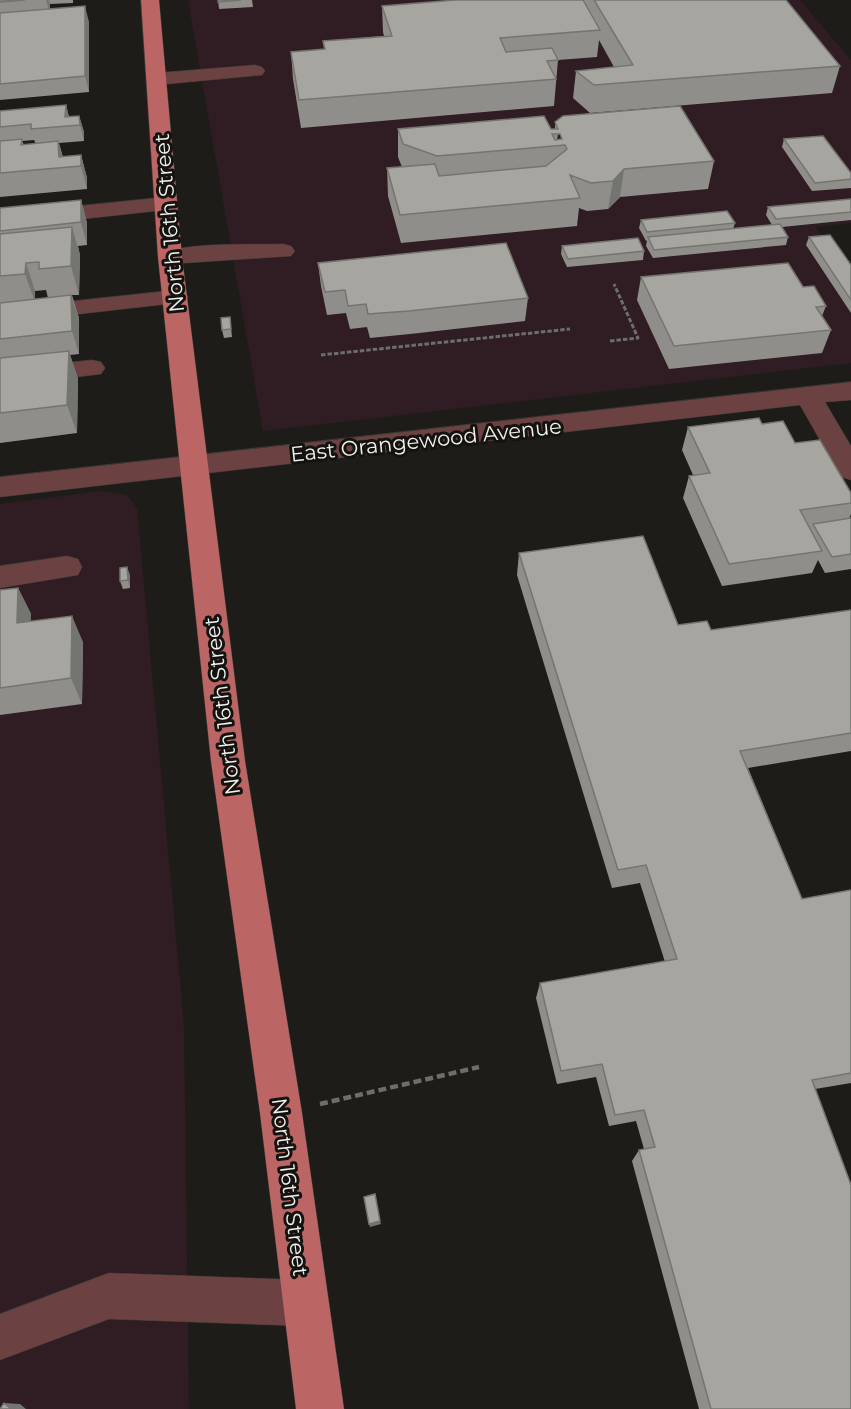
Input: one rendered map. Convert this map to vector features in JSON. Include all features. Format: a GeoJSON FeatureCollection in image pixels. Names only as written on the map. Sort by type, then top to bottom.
{"type":"FeatureCollection","features":[{"type":"Feature","properties":{"kind":"main road","name":"North 16th Street"},"geometry":{"type":"LineString","coordinates":[[148,0],[157,79],[170,257],[229,772],[281,1113],[304,1303],[320,1409]]}},
{"type":"Feature","properties":{"kind":"street"},"geometry":{"type":"LineString","coordinates":[[157,79],[255,71]]}},
{"type":"Feature","properties":{"kind":"street"},"geometry":{"type":"LineString","coordinates":[[0,221],[166,204]]}},
{"type":"Feature","properties":{"kind":"street"},"geometry":{"type":"LineString","coordinates":[[170,257],[209,253],[283,251]]}},
{"type":"Feature","properties":{"kind":"street"},"geometry":{"type":"LineString","coordinates":[[0,316],[176,297]]}},
{"type":"Feature","properties":{"kind":"street"},"geometry":{"type":"LineString","coordinates":[[0,378],[92,368]]}},
{"type":"Feature","properties":{"kind":"street","name":"East Orangewood Avenue"},"geometry":{"type":"LineString","coordinates":[[0,487],[851,391]]}},
{"type":"Feature","properties":{"kind":"street"},"geometry":{"type":"LineString","coordinates":[[808,396],[851,470]]}},
{"type":"Feature","properties":{"kind":"street"},"geometry":{"type":"LineString","coordinates":[[0,577],[67,567]]}},
{"type":"Feature","properties":{"kind":"street"},"geometry":{"type":"LineString","coordinates":[[0,1337],[108,1296],[304,1303]]}},
{"type":"Feature","properties":{"kind":"path"},"geometry":{"type":"LineString","coordinates":[[610,341],[638,338],[614,284]]}},
{"type":"Feature","properties":{"kind":"path"},"geometry":{"type":"LineString","coordinates":[[321,355],[570,329]]}},
{"type":"Feature","properties":{"kind":"path"},"geometry":{"type":"LineString","coordinates":[[281,1113],[479,1067]]}},
{"type":"Feature","properties":{"kind":"shaded area"},"geometry":{"type":"Polygon","coordinates":[[[188,0],[800,0],[851,60],[851,223],[816,227],[851,278],[851,363],[263,431],[188,0]]]}},
{"type":"Feature","properties":{"kind":"shaded area"},"geometry":{"type":"Polygon","coordinates":[[[101,491],[127,495],[137,508],[184,1026],[189,1409],[0,1409],[0,504],[101,491]]]}},
{"type":"Feature","properties":{"kind":"building"},"geometry":{"type":"Polygon","coordinates":[[[0,0],[25,0],[0,2],[0,0]]]}},
{"type":"Feature","properties":{"kind":"building"},"geometry":{"type":"Polygon","coordinates":[[[218,0],[241,0],[218,2],[218,0]]]}},
{"type":"Feature","properties":{"kind":"building"},"geometry":{"type":"Polygon","coordinates":[[[456,0],[583,0],[600,30],[500,38],[506,52],[552,48],[558,60],[547,61],[556,79],[299,100],[291,52],[325,49],[323,41],[392,36],[382,6],[456,0]]]}},
{"type":"Feature","properties":{"kind":"building"},"geometry":{"type":"Polygon","coordinates":[[[594,0],[786,0],[840,66],[594,85],[576,71],[633,65],[594,0]]]}},
{"type":"Feature","properties":{"kind":"building"},"geometry":{"type":"Polygon","coordinates":[[[85,6],[85,76],[0,84],[0,13],[85,6]]]}},
{"type":"Feature","properties":{"kind":"building"},"geometry":{"type":"Polygon","coordinates":[[[66,105],[65,117],[79,116],[80,125],[31,129],[31,124],[0,127],[0,111],[66,105]]]}},
{"type":"Feature","properties":{"kind":"building"},"geometry":{"type":"Polygon","coordinates":[[[680,106],[714,161],[624,169],[613,181],[591,183],[570,175],[580,198],[400,215],[387,168],[435,164],[439,176],[546,166],[567,149],[565,145],[437,156],[403,144],[398,129],[544,116],[551,129],[558,129],[555,122],[563,116],[680,106]],[[552,134],[555,140],[562,139],[560,134],[552,134]]]}},
{"type":"Feature","properties":{"kind":"building"},"geometry":{"type":"Polygon","coordinates":[[[823,136],[851,173],[851,179],[815,183],[784,139],[823,136]]]}},
{"type":"Feature","properties":{"kind":"building"},"geometry":{"type":"Polygon","coordinates":[[[22,139],[21,145],[58,141],[59,157],[81,155],[81,166],[0,173],[0,141],[22,139]]]}},
{"type":"Feature","properties":{"kind":"building"},"geometry":{"type":"Polygon","coordinates":[[[851,199],[851,212],[776,219],[768,207],[851,199]]]}},
{"type":"Feature","properties":{"kind":"building"},"geometry":{"type":"Polygon","coordinates":[[[81,200],[81,222],[0,231],[0,208],[81,200]]]}},
{"type":"Feature","properties":{"kind":"building"},"geometry":{"type":"Polygon","coordinates":[[[727,211],[735,223],[647,232],[641,220],[727,211]]]}},
{"type":"Feature","properties":{"kind":"building"},"geometry":{"type":"Polygon","coordinates":[[[780,224],[788,237],[654,250],[648,237],[780,224]]]}},
{"type":"Feature","properties":{"kind":"building"},"geometry":{"type":"Polygon","coordinates":[[[72,227],[71,266],[39,269],[39,262],[26,263],[25,274],[0,276],[0,234],[72,227]]]}},
{"type":"Feature","properties":{"kind":"building"},"geometry":{"type":"Polygon","coordinates":[[[830,235],[851,265],[851,300],[809,237],[830,235]]]}},
{"type":"Feature","properties":{"kind":"building"},"geometry":{"type":"Polygon","coordinates":[[[638,238],[644,251],[568,259],[562,246],[638,238]]]}},
{"type":"Feature","properties":{"kind":"building"},"geometry":{"type":"Polygon","coordinates":[[[506,243],[528,298],[368,314],[366,304],[348,306],[345,290],[325,292],[318,263],[506,243]]]}},
{"type":"Feature","properties":{"kind":"building"},"geometry":{"type":"Polygon","coordinates":[[[788,263],[803,287],[814,286],[826,306],[816,307],[831,330],[674,346],[641,277],[788,263]]]}},
{"type":"Feature","properties":{"kind":"building"},"geometry":{"type":"Polygon","coordinates":[[[71,295],[72,331],[0,339],[0,303],[71,295]]]}},
{"type":"Feature","properties":{"kind":"building"},"geometry":{"type":"Polygon","coordinates":[[[230,317],[231,329],[222,330],[221,318],[230,317]]]}},
{"type":"Feature","properties":{"kind":"building"},"geometry":{"type":"Polygon","coordinates":[[[69,351],[67,405],[0,413],[0,358],[69,351]]]}},
{"type":"Feature","properties":{"kind":"building"},"geometry":{"type":"Polygon","coordinates":[[[759,418],[762,424],[783,421],[795,443],[820,440],[851,493],[851,503],[800,510],[822,551],[729,564],[689,476],[710,473],[688,427],[759,418]]]}},
{"type":"Feature","properties":{"kind":"building"},"geometry":{"type":"Polygon","coordinates":[[[851,518],[851,554],[832,557],[813,524],[851,518]]]}},
{"type":"Feature","properties":{"kind":"building"},"geometry":{"type":"Polygon","coordinates":[[[643,536],[678,625],[707,621],[711,630],[851,610],[851,733],[740,751],[802,899],[851,890],[851,1073],[812,1080],[851,1185],[851,1409],[711,1409],[639,1150],[655,1147],[644,1110],[615,1115],[602,1064],[561,1071],[540,983],[677,959],[646,865],[618,870],[519,553],[643,536]]]}},
{"type":"Feature","properties":{"kind":"building"},"geometry":{"type":"Polygon","coordinates":[[[127,567],[128,580],[120,581],[120,568],[127,567]]]}},
{"type":"Feature","properties":{"kind":"building"},"geometry":{"type":"Polygon","coordinates":[[[18,588],[17,623],[72,616],[71,678],[0,688],[0,590],[18,588]]]}},
{"type":"Feature","properties":{"kind":"building"},"geometry":{"type":"Polygon","coordinates":[[[375,1194],[380,1221],[369,1224],[364,1197],[375,1194]]]}},
{"type":"Feature","properties":{"kind":"building"},"geometry":{"type":"Polygon","coordinates":[[[4,1403],[11,1409],[0,1409],[4,1403]]]}}]}
